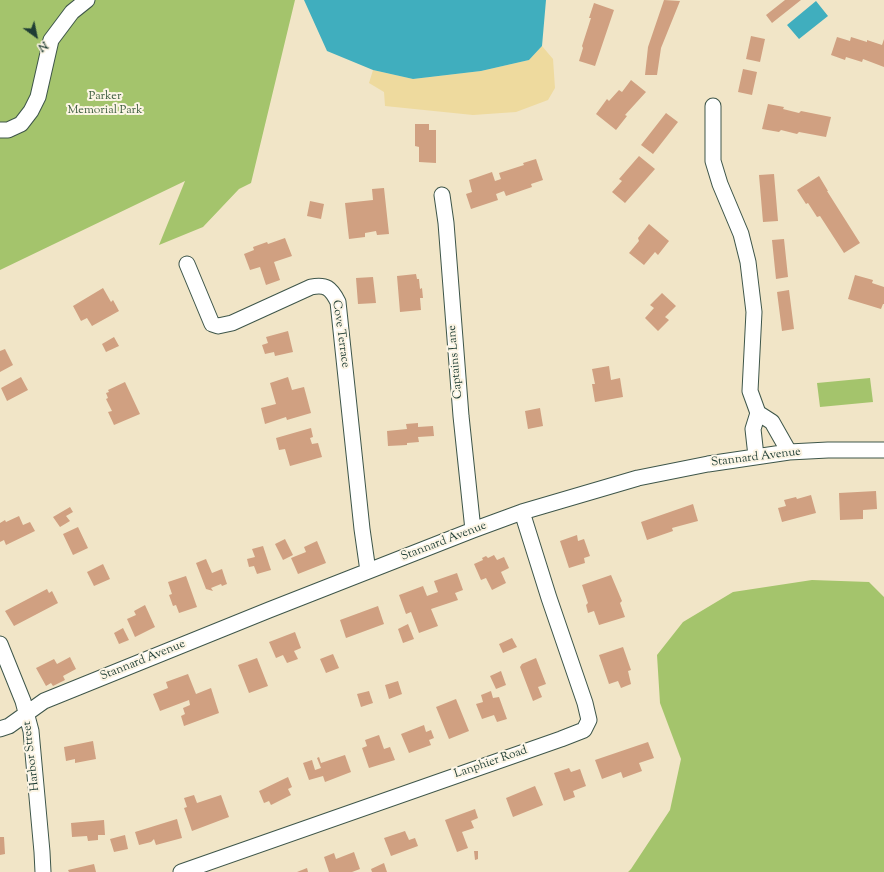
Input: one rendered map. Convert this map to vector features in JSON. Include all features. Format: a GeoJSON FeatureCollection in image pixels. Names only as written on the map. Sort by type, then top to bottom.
{"type":"FeatureCollection","features":[{"type":"Feature","properties":{"kind":"street"},"geometry":{"type":"LineString","coordinates":[[0,130],[8,130],[21,124],[31,111],[38,97],[51,40],[72,12],[87,0]]}},
{"type":"Feature","properties":{"kind":"street"},"geometry":{"type":"LineString","coordinates":[[713,106],[713,161],[720,184],[741,234],[748,262],[754,312],[750,391],[758,414],[753,429],[756,456]]}},
{"type":"Feature","properties":{"kind":"street","name":"Captains Lane"},"geometry":{"type":"LineString","coordinates":[[442,194],[446,223],[461,416],[473,530]]}},
{"type":"Feature","properties":{"kind":"street","name":"Cove Terrace"},"geometry":{"type":"LineString","coordinates":[[187,264],[212,324],[218,326],[232,323],[311,286],[320,285],[328,288],[334,294],[338,302],[362,529],[368,571]]}},
{"type":"Feature","properties":{"kind":"street"},"geometry":{"type":"LineString","coordinates":[[758,414],[772,422],[789,452]]}},
{"type":"Feature","properties":{"kind":"street","name":"Stannard Avenue"},"geometry":{"type":"LineString","coordinates":[[0,729],[10,726],[44,701],[368,571],[522,512],[638,478],[708,464],[789,452],[884,450]]}},
{"type":"Feature","properties":{"kind":"street","name":"Lanphier Road"},"geometry":{"type":"LineString","coordinates":[[181,872],[584,730],[589,720],[586,703],[549,598],[522,512]]}},
{"type":"Feature","properties":{"kind":"street","name":"Harbor Street"},"geometry":{"type":"LineString","coordinates":[[0,644],[12,671],[27,713],[34,757],[43,872]]}},
{"type":"Feature","properties":{"kind":"green space","name":"Parker Memorial Park"},"geometry":{"type":"Polygon","coordinates":[[[0,0],[295,0],[251,183],[239,189],[203,227],[159,245],[185,181],[0,270],[0,0]]]}},
{"type":"Feature","properties":{"kind":"green space"},"geometry":{"type":"Polygon","coordinates":[[[870,378],[873,402],[820,407],[817,383],[870,378]]]}},
{"type":"Feature","properties":{"kind":"green space"},"geometry":{"type":"Polygon","coordinates":[[[812,580],[869,582],[884,597],[884,872],[628,872],[670,810],[681,759],[660,703],[657,655],[683,622],[733,592],[812,580]]]}},
{"type":"Feature","properties":{"kind":"sand"},"geometry":{"type":"Polygon","coordinates":[[[542,46],[553,59],[555,88],[548,100],[516,112],[473,115],[385,106],[384,92],[369,83],[373,70],[413,79],[481,71],[529,60],[542,46]]]}},
{"type":"Feature","properties":{"kind":"water"},"geometry":{"type":"Polygon","coordinates":[[[304,0],[546,0],[542,46],[529,60],[481,71],[413,79],[373,70],[327,51],[304,0]]]}},
{"type":"Feature","properties":{"kind":"water"},"geometry":{"type":"Polygon","coordinates":[[[816,1],[828,16],[799,39],[787,25],[816,1]]]}},
{"type":"Feature","properties":{"kind":"building"},"geometry":{"type":"Polygon","coordinates":[[[664,0],[680,1],[661,48],[657,75],[645,75],[648,47],[664,0]]]}},
{"type":"Feature","properties":{"kind":"building"},"geometry":{"type":"Polygon","coordinates":[[[785,0],[801,0],[772,23],[766,15],[785,0]]]}},
{"type":"Feature","properties":{"kind":"building"},"geometry":{"type":"Polygon","coordinates":[[[594,3],[614,10],[595,66],[579,61],[594,3]]]}},
{"type":"Feature","properties":{"kind":"building"},"geometry":{"type":"Polygon","coordinates":[[[751,36],[765,39],[760,62],[746,59],[751,36]]]}},
{"type":"Feature","properties":{"kind":"building"},"geometry":{"type":"Polygon","coordinates":[[[837,37],[850,41],[851,37],[882,45],[884,39],[884,67],[863,59],[862,62],[846,57],[845,60],[831,55],[837,37]]]}},
{"type":"Feature","properties":{"kind":"building"},"geometry":{"type":"Polygon","coordinates":[[[743,69],[757,72],[752,95],[738,92],[743,69]]]}},
{"type":"Feature","properties":{"kind":"building"},"geometry":{"type":"Polygon","coordinates":[[[631,80],[646,92],[625,115],[627,116],[616,130],[596,114],[607,99],[609,101],[619,90],[622,92],[631,80]]]}},
{"type":"Feature","properties":{"kind":"building"},"geometry":{"type":"Polygon","coordinates":[[[768,104],[784,107],[783,109],[799,113],[801,111],[831,117],[826,137],[799,132],[797,134],[781,130],[779,132],[762,129],[768,104]]]}},
{"type":"Feature","properties":{"kind":"building"},"geometry":{"type":"Polygon","coordinates":[[[666,113],[678,122],[653,154],[641,145],[666,113]]]}},
{"type":"Feature","properties":{"kind":"building"},"geometry":{"type":"Polygon","coordinates":[[[415,124],[429,124],[429,130],[436,130],[436,163],[419,162],[419,147],[415,146],[415,124]]]}},
{"type":"Feature","properties":{"kind":"building"},"geometry":{"type":"Polygon","coordinates":[[[639,156],[655,169],[625,203],[612,192],[622,181],[619,179],[639,156]]]}},
{"type":"Feature","properties":{"kind":"building"},"geometry":{"type":"Polygon","coordinates":[[[536,159],[543,180],[531,184],[532,187],[506,196],[504,191],[496,194],[498,200],[471,209],[466,194],[472,192],[469,180],[492,172],[495,181],[501,179],[499,173],[524,165],[523,163],[536,159]]]}},
{"type":"Feature","properties":{"kind":"building"},"geometry":{"type":"Polygon","coordinates":[[[774,174],[778,221],[763,222],[759,175],[774,174]]]}},
{"type":"Feature","properties":{"kind":"building"},"geometry":{"type":"Polygon","coordinates":[[[819,176],[860,243],[844,253],[820,216],[817,217],[797,190],[819,176]]]}},
{"type":"Feature","properties":{"kind":"building"},"geometry":{"type":"Polygon","coordinates":[[[384,188],[389,234],[377,235],[376,231],[365,233],[365,237],[349,239],[345,203],[373,200],[372,189],[384,188]]]}},
{"type":"Feature","properties":{"kind":"building"},"geometry":{"type":"Polygon","coordinates":[[[310,201],[324,204],[321,219],[307,216],[310,201]]]}},
{"type":"Feature","properties":{"kind":"building"},"geometry":{"type":"Polygon","coordinates":[[[649,224],[669,241],[658,255],[655,252],[644,265],[629,253],[639,241],[638,238],[649,224]]]}},
{"type":"Feature","properties":{"kind":"building"},"geometry":{"type":"Polygon","coordinates":[[[285,238],[292,256],[274,262],[280,280],[266,285],[260,267],[250,270],[244,254],[254,250],[253,247],[285,238]]]}},
{"type":"Feature","properties":{"kind":"building"},"geometry":{"type":"Polygon","coordinates":[[[784,239],[788,277],[776,279],[772,240],[784,239]]]}},
{"type":"Feature","properties":{"kind":"building"},"geometry":{"type":"Polygon","coordinates":[[[416,274],[417,279],[419,279],[420,289],[422,288],[423,298],[420,298],[421,310],[400,312],[397,276],[416,274]]]}},
{"type":"Feature","properties":{"kind":"building"},"geometry":{"type":"Polygon","coordinates":[[[855,275],[873,280],[872,283],[884,287],[884,304],[881,309],[848,299],[855,275]]]}},
{"type":"Feature","properties":{"kind":"building"},"geometry":{"type":"Polygon","coordinates":[[[373,277],[376,303],[358,304],[356,278],[373,277]]]}},
{"type":"Feature","properties":{"kind":"building"},"geometry":{"type":"Polygon","coordinates":[[[103,288],[111,302],[113,300],[119,311],[92,326],[87,318],[81,321],[73,306],[103,288]]]}},
{"type":"Feature","properties":{"kind":"building"},"geometry":{"type":"Polygon","coordinates":[[[789,290],[794,329],[782,331],[777,292],[789,290]]]}},
{"type":"Feature","properties":{"kind":"building"},"geometry":{"type":"Polygon","coordinates":[[[662,293],[676,306],[665,317],[669,320],[658,331],[645,318],[654,308],[650,305],[662,293]]]}},
{"type":"Feature","properties":{"kind":"building"},"geometry":{"type":"Polygon","coordinates":[[[288,331],[293,352],[275,356],[274,352],[265,354],[262,345],[268,343],[266,337],[288,331]]]}},
{"type":"Feature","properties":{"kind":"building"},"geometry":{"type":"Polygon","coordinates":[[[114,337],[119,346],[106,352],[102,344],[114,337]]]}},
{"type":"Feature","properties":{"kind":"building"},"geometry":{"type":"Polygon","coordinates":[[[5,349],[13,365],[0,372],[0,351],[5,349]]]}},
{"type":"Feature","properties":{"kind":"building"},"geometry":{"type":"Polygon","coordinates":[[[609,366],[611,380],[620,378],[623,397],[595,402],[592,384],[595,384],[592,369],[609,366]]]}},
{"type":"Feature","properties":{"kind":"building"},"geometry":{"type":"Polygon","coordinates":[[[21,377],[28,390],[7,401],[1,388],[21,377]]]}},
{"type":"Feature","properties":{"kind":"building"},"geometry":{"type":"Polygon","coordinates":[[[288,377],[292,390],[304,387],[311,413],[287,420],[286,417],[265,424],[261,408],[276,404],[270,383],[288,377]]]}},
{"type":"Feature","properties":{"kind":"building"},"geometry":{"type":"Polygon","coordinates":[[[125,382],[140,414],[114,425],[108,412],[112,411],[106,399],[108,398],[106,393],[109,392],[108,390],[125,382]]]}},
{"type":"Feature","properties":{"kind":"building"},"geometry":{"type":"Polygon","coordinates":[[[540,408],[543,426],[528,429],[525,411],[540,408]]]}},
{"type":"Feature","properties":{"kind":"building"},"geometry":{"type":"Polygon","coordinates":[[[418,423],[418,427],[433,426],[434,436],[418,437],[419,442],[407,443],[407,445],[388,446],[387,431],[407,429],[406,424],[418,423]]]}},
{"type":"Feature","properties":{"kind":"building"},"geometry":{"type":"Polygon","coordinates":[[[311,428],[313,437],[310,438],[312,444],[318,443],[322,457],[290,466],[285,449],[279,450],[276,438],[311,428]]]}},
{"type":"Feature","properties":{"kind":"building"},"geometry":{"type":"Polygon","coordinates":[[[876,491],[877,509],[863,510],[863,519],[840,520],[839,493],[876,491]]]}},
{"type":"Feature","properties":{"kind":"building"},"geometry":{"type":"Polygon","coordinates":[[[811,495],[816,513],[782,522],[778,508],[786,506],[784,500],[796,497],[797,499],[811,495]]]}},
{"type":"Feature","properties":{"kind":"building"},"geometry":{"type":"Polygon","coordinates":[[[693,504],[698,521],[672,528],[673,531],[647,540],[641,522],[693,504]]]}},
{"type":"Feature","properties":{"kind":"building"},"geometry":{"type":"Polygon","coordinates":[[[70,507],[73,512],[66,516],[70,521],[60,527],[53,517],[70,507]]]}},
{"type":"Feature","properties":{"kind":"building"},"geometry":{"type":"Polygon","coordinates":[[[19,516],[23,525],[30,522],[35,531],[6,545],[4,540],[0,542],[0,523],[19,516]]]}},
{"type":"Feature","properties":{"kind":"building"},"geometry":{"type":"Polygon","coordinates":[[[78,527],[88,548],[73,555],[63,534],[78,527]]]}},
{"type":"Feature","properties":{"kind":"building"},"geometry":{"type":"Polygon","coordinates":[[[577,535],[578,541],[584,539],[590,556],[584,558],[585,563],[569,568],[560,541],[577,535]]]}},
{"type":"Feature","properties":{"kind":"building"},"geometry":{"type":"Polygon","coordinates":[[[285,539],[293,555],[283,560],[275,544],[285,539]]]}},
{"type":"Feature","properties":{"kind":"building"},"geometry":{"type":"Polygon","coordinates":[[[317,541],[326,563],[298,574],[291,558],[306,552],[304,547],[317,541]]]}},
{"type":"Feature","properties":{"kind":"building"},"geometry":{"type":"Polygon","coordinates":[[[263,546],[271,570],[257,574],[254,566],[249,567],[247,559],[255,557],[252,549],[263,546]]]}},
{"type":"Feature","properties":{"kind":"building"},"geometry":{"type":"Polygon","coordinates":[[[494,555],[497,560],[504,557],[509,568],[501,572],[506,583],[492,590],[486,578],[481,580],[474,564],[483,560],[482,558],[486,556],[488,558],[494,555]]]}},
{"type":"Feature","properties":{"kind":"building"},"geometry":{"type":"Polygon","coordinates":[[[206,559],[212,573],[222,569],[227,584],[222,586],[221,584],[211,588],[213,591],[206,589],[196,563],[206,559]]]}},
{"type":"Feature","properties":{"kind":"building"},"geometry":{"type":"Polygon","coordinates":[[[103,564],[110,579],[94,586],[87,572],[103,564]]]}},
{"type":"Feature","properties":{"kind":"building"},"geometry":{"type":"Polygon","coordinates":[[[457,573],[463,590],[455,593],[458,600],[431,609],[438,626],[419,633],[411,612],[406,614],[399,595],[423,586],[427,596],[438,592],[434,581],[457,573]]]}},
{"type":"Feature","properties":{"kind":"building"},"geometry":{"type":"Polygon","coordinates":[[[611,575],[622,601],[620,603],[625,617],[599,625],[594,611],[588,613],[586,605],[588,603],[582,585],[611,575]]]}},
{"type":"Feature","properties":{"kind":"building"},"geometry":{"type":"Polygon","coordinates":[[[186,576],[197,607],[179,613],[176,605],[173,606],[169,595],[172,594],[168,582],[186,576]]]}},
{"type":"Feature","properties":{"kind":"building"},"geometry":{"type":"Polygon","coordinates":[[[47,589],[49,593],[52,591],[58,603],[14,626],[5,611],[47,589]]]}},
{"type":"Feature","properties":{"kind":"building"},"geometry":{"type":"Polygon","coordinates":[[[145,605],[155,627],[135,637],[127,619],[136,615],[134,611],[145,605]]]}},
{"type":"Feature","properties":{"kind":"building"},"geometry":{"type":"Polygon","coordinates":[[[378,606],[384,624],[346,638],[340,620],[378,606]]]}},
{"type":"Feature","properties":{"kind":"building"},"geometry":{"type":"Polygon","coordinates":[[[408,624],[414,639],[403,643],[398,629],[408,624]]]}},
{"type":"Feature","properties":{"kind":"building"},"geometry":{"type":"Polygon","coordinates":[[[123,628],[129,640],[119,644],[114,633],[123,628]]]}},
{"type":"Feature","properties":{"kind":"building"},"geometry":{"type":"Polygon","coordinates":[[[295,632],[301,648],[294,651],[298,659],[287,663],[283,655],[276,658],[269,642],[295,632]]]}},
{"type":"Feature","properties":{"kind":"building"},"geometry":{"type":"Polygon","coordinates":[[[512,638],[517,647],[503,653],[499,644],[512,638]]]}},
{"type":"Feature","properties":{"kind":"building"},"geometry":{"type":"Polygon","coordinates":[[[623,647],[631,670],[628,671],[631,684],[621,688],[618,681],[609,684],[599,655],[623,647]]]}},
{"type":"Feature","properties":{"kind":"building"},"geometry":{"type":"Polygon","coordinates":[[[333,654],[339,668],[326,673],[320,659],[333,654]]]}},
{"type":"Feature","properties":{"kind":"building"},"geometry":{"type":"Polygon","coordinates":[[[70,657],[76,669],[63,676],[65,680],[53,686],[51,683],[46,686],[36,668],[54,659],[57,664],[70,657]]]}},
{"type":"Feature","properties":{"kind":"building"},"geometry":{"type":"Polygon","coordinates":[[[257,658],[268,686],[249,693],[238,665],[257,658]]]}},
{"type":"Feature","properties":{"kind":"building"},"geometry":{"type":"Polygon","coordinates":[[[536,658],[546,684],[538,687],[542,697],[533,701],[520,667],[522,664],[536,658]]]}},
{"type":"Feature","properties":{"kind":"building"},"geometry":{"type":"Polygon","coordinates":[[[501,671],[506,685],[496,689],[490,676],[501,671]]]}},
{"type":"Feature","properties":{"kind":"building"},"geometry":{"type":"Polygon","coordinates":[[[188,674],[196,694],[211,688],[219,713],[184,726],[181,716],[185,714],[183,708],[190,705],[189,700],[160,711],[153,694],[168,688],[166,682],[188,674]]]}},
{"type":"Feature","properties":{"kind":"building"},"geometry":{"type":"Polygon","coordinates":[[[398,681],[402,694],[389,699],[385,685],[398,681]]]}},
{"type":"Feature","properties":{"kind":"building"},"geometry":{"type":"Polygon","coordinates":[[[369,691],[373,703],[361,707],[357,694],[369,691]]]}},
{"type":"Feature","properties":{"kind":"building"},"geometry":{"type":"Polygon","coordinates":[[[491,691],[493,698],[499,697],[507,719],[497,722],[494,715],[482,719],[476,704],[483,702],[481,695],[491,691]]]}},
{"type":"Feature","properties":{"kind":"building"},"geometry":{"type":"Polygon","coordinates":[[[456,699],[469,731],[449,739],[436,707],[456,699]]]}},
{"type":"Feature","properties":{"kind":"building"},"geometry":{"type":"Polygon","coordinates":[[[424,725],[426,732],[431,730],[434,738],[429,740],[431,745],[409,753],[401,734],[424,725]]]}},
{"type":"Feature","properties":{"kind":"building"},"geometry":{"type":"Polygon","coordinates":[[[379,735],[384,749],[390,747],[395,760],[369,768],[362,748],[367,746],[365,740],[379,735]]]}},
{"type":"Feature","properties":{"kind":"building"},"geometry":{"type":"Polygon","coordinates":[[[93,741],[96,759],[75,763],[75,759],[66,761],[64,747],[93,741]]]}},
{"type":"Feature","properties":{"kind":"building"},"geometry":{"type":"Polygon","coordinates":[[[648,742],[654,758],[639,763],[642,771],[623,778],[621,772],[602,779],[595,760],[648,742]]]}},
{"type":"Feature","properties":{"kind":"building"},"geometry":{"type":"Polygon","coordinates":[[[345,755],[351,772],[325,782],[323,776],[309,780],[303,763],[312,760],[315,770],[321,768],[317,758],[319,757],[321,763],[345,755]]]}},
{"type":"Feature","properties":{"kind":"building"},"geometry":{"type":"Polygon","coordinates":[[[569,768],[571,772],[580,769],[586,786],[573,791],[575,797],[564,801],[554,773],[569,768]]]}},
{"type":"Feature","properties":{"kind":"building"},"geometry":{"type":"Polygon","coordinates":[[[288,777],[292,787],[288,789],[291,795],[271,805],[269,801],[264,803],[259,791],[288,777]]]}},
{"type":"Feature","properties":{"kind":"building"},"geometry":{"type":"Polygon","coordinates":[[[535,786],[543,805],[513,817],[506,798],[535,786]]]}},
{"type":"Feature","properties":{"kind":"building"},"geometry":{"type":"Polygon","coordinates":[[[194,795],[197,803],[221,795],[229,817],[192,831],[184,808],[187,807],[184,798],[194,795]]]}},
{"type":"Feature","properties":{"kind":"building"},"geometry":{"type":"Polygon","coordinates":[[[475,809],[478,818],[471,821],[474,828],[462,832],[468,848],[457,852],[445,820],[475,809]]]}},
{"type":"Feature","properties":{"kind":"building"},"geometry":{"type":"Polygon","coordinates":[[[177,819],[182,838],[156,845],[154,839],[151,842],[139,845],[135,832],[177,819]]]}},
{"type":"Feature","properties":{"kind":"building"},"geometry":{"type":"Polygon","coordinates":[[[104,820],[105,835],[98,835],[98,840],[88,841],[87,836],[72,837],[71,823],[104,820]]]}},
{"type":"Feature","properties":{"kind":"building"},"geometry":{"type":"Polygon","coordinates":[[[405,831],[409,840],[415,838],[418,846],[391,856],[384,838],[405,831]]]}},
{"type":"Feature","properties":{"kind":"building"},"geometry":{"type":"Polygon","coordinates":[[[125,835],[128,849],[114,852],[110,839],[125,835]]]}},
{"type":"Feature","properties":{"kind":"building"},"geometry":{"type":"Polygon","coordinates":[[[0,837],[4,837],[5,854],[0,855],[0,837]]]}},
{"type":"Feature","properties":{"kind":"building"},"geometry":{"type":"Polygon","coordinates":[[[474,851],[478,851],[478,859],[475,860],[474,851]]]}},
{"type":"Feature","properties":{"kind":"building"},"geometry":{"type":"Polygon","coordinates":[[[354,852],[360,869],[352,872],[329,872],[324,857],[334,853],[336,859],[354,852]]]}},
{"type":"Feature","properties":{"kind":"building"},"geometry":{"type":"Polygon","coordinates":[[[384,863],[387,872],[372,872],[371,869],[384,863]]]}},
{"type":"Feature","properties":{"kind":"building"},"geometry":{"type":"Polygon","coordinates":[[[94,864],[96,872],[69,872],[68,870],[94,864]]]}},
{"type":"Feature","properties":{"kind":"building"},"geometry":{"type":"Polygon","coordinates":[[[307,868],[308,872],[297,872],[307,868]]]}}]}
